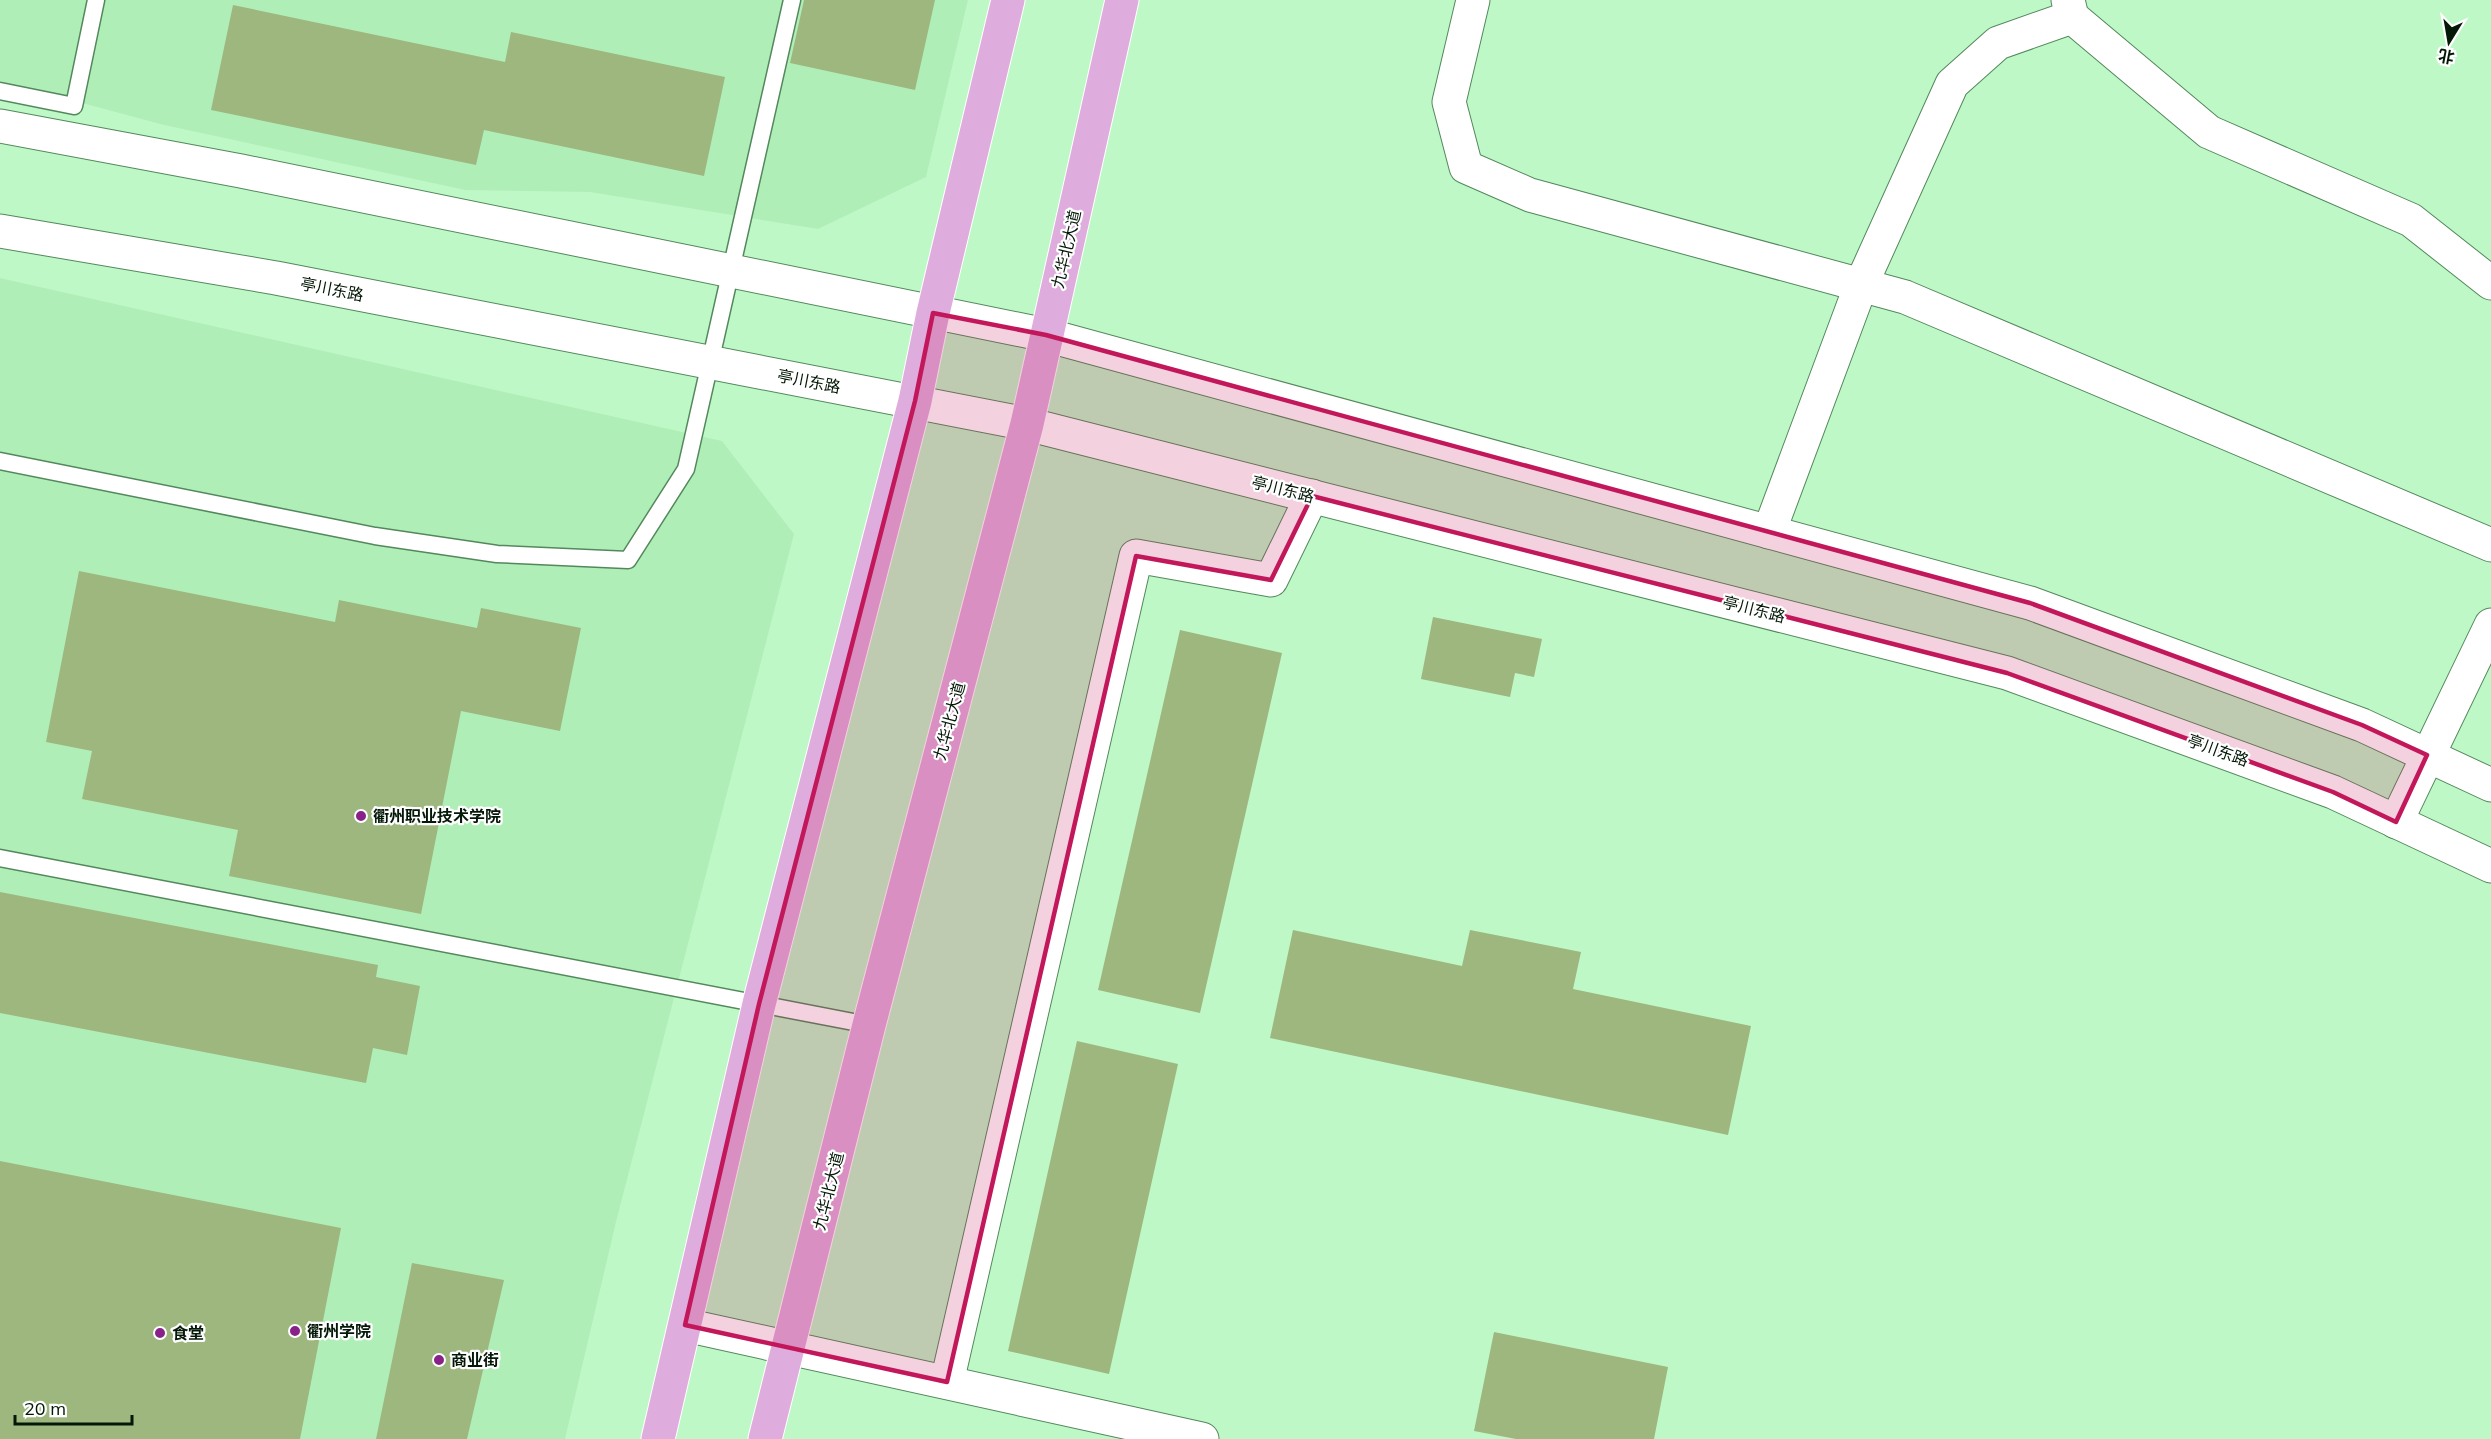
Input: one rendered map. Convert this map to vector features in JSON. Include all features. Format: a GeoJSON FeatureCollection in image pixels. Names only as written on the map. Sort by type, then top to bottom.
{"type":"FeatureCollection","features":[{"type":"Feature","properties":{"kind":"main road"},"geometry":{"type":"LineString","coordinates":[[657,1439],[759,1004],[915,401],[933,313],[1008,0]]}},
{"type":"Feature","properties":{"kind":"main road","name":"九华北大道"},"geometry":{"type":"LineString","coordinates":[[765,1439],[869,1025],[1027,424],[1122,0]]}},
{"type":"Feature","properties":{"kind":"main road"},"geometry":{"type":"LineString","coordinates":[[1473,0],[1449,102],[1466,167],[1530,195],[1905,297],[2491,545]]}},
{"type":"Feature","properties":{"kind":"main road"},"geometry":{"type":"LineString","coordinates":[[1769,532],[1862,285],[1952,84],[1998,43],[2070,8],[2210,132],[2411,220],[2491,283]]}},
{"type":"Feature","properties":{"kind":"main road"},"geometry":{"type":"LineString","coordinates":[[0,126],[276,178],[1046,335],[2030,603],[2362,725],[2491,785]]}},
{"type":"Feature","properties":{"kind":"main road","name":"亭川东路"},"geometry":{"type":"LineString","coordinates":[[0,231],[276,278],[1027,424],[2007,673],[2333,792],[2491,866]]}},
{"type":"Feature","properties":{"kind":"main road"},"geometry":{"type":"LineString","coordinates":[[947,1383],[1136,556],[1271,580],[1311,496]]}},
{"type":"Feature","properties":{"kind":"main road"},"geometry":{"type":"LineString","coordinates":[[2397,822],[2491,625]]}},
{"type":"Feature","properties":{"kind":"main road"},"geometry":{"type":"LineString","coordinates":[[685,1325],[1202,1439]]}},
{"type":"Feature","properties":{"kind":"lane"},"geometry":{"type":"LineString","coordinates":[[0,91],[74,106],[96,0]]}},
{"type":"Feature","properties":{"kind":"lane"},"geometry":{"type":"LineString","coordinates":[[0,461],[375,536],[496,554],[628,560],[686,469],[792,0]]}},
{"type":"Feature","properties":{"kind":"lane"},"geometry":{"type":"LineString","coordinates":[[0,858],[869,1025]]}},
{"type":"Feature","properties":{"kind":"highlighted area"},"geometry":{"type":"Polygon","coordinates":[[[933,313],[1046,335],[2030,603],[2362,725],[2427,755],[2396,822],[2333,792],[2007,673],[1312,496],[1271,580],[1136,556],[947,1382],[685,1325],[759,1004],[915,401],[933,313]]]}},
{"type":"Feature","properties":{"kind":"shaded area"},"geometry":{"type":"Polygon","coordinates":[[[0,0],[968,0],[926,177],[818,229],[590,192],[465,190],[164,125],[0,81],[0,0]]]}},
{"type":"Feature","properties":{"kind":"shaded area","name":"衢州职业技术学院"},"geometry":{"type":"Polygon","coordinates":[[[0,278],[722,441],[794,534],[616,1222],[565,1439],[0,1439],[0,278]]]}},
{"type":"Feature","properties":{"kind":"building"},"geometry":{"type":"Polygon","coordinates":[[[804,0],[935,0],[915,90],[790,63],[804,0]]]}},
{"type":"Feature","properties":{"kind":"building"},"geometry":{"type":"Polygon","coordinates":[[[233,5],[505,62],[511,32],[725,77],[704,176],[484,130],[476,165],[211,110],[233,5]]]}},
{"type":"Feature","properties":{"kind":"building"},"geometry":{"type":"Polygon","coordinates":[[[79,571],[335,622],[339,600],[477,628],[481,608],[581,628],[560,731],[461,711],[421,914],[229,876],[238,830],[82,799],[92,751],[46,742],[79,571]]]}},
{"type":"Feature","properties":{"kind":"building"},"geometry":{"type":"Polygon","coordinates":[[[1433,617],[1542,639],[1534,677],[1515,673],[1510,697],[1421,679],[1433,617]]]}},
{"type":"Feature","properties":{"kind":"building"},"geometry":{"type":"Polygon","coordinates":[[[1180,630],[1282,653],[1200,1013],[1098,990],[1180,630]]]}},
{"type":"Feature","properties":{"kind":"building"},"geometry":{"type":"Polygon","coordinates":[[[0,892],[378,965],[376,977],[420,986],[407,1055],[373,1048],[366,1083],[0,1013],[0,892]]]}},
{"type":"Feature","properties":{"kind":"building"},"geometry":{"type":"Polygon","coordinates":[[[1293,930],[1462,966],[1470,930],[1581,952],[1573,989],[1751,1026],[1728,1135],[1270,1038],[1293,930]]]}},
{"type":"Feature","properties":{"kind":"building"},"geometry":{"type":"Polygon","coordinates":[[[1077,1041],[1178,1064],[1109,1374],[1008,1351],[1077,1041]]]}},
{"type":"Feature","properties":{"kind":"building","name":"食堂"},"geometry":{"type":"Polygon","coordinates":[[[0,1161],[341,1228],[300,1439],[0,1439],[0,1161]]]}},
{"type":"Feature","properties":{"kind":"building","name":"商业街"},"geometry":{"type":"Polygon","coordinates":[[[412,1263],[504,1280],[467,1439],[376,1439],[412,1263]]]}},
{"type":"Feature","properties":{"kind":"building"},"geometry":{"type":"Polygon","coordinates":[[[1494,1332],[1668,1367],[1654,1439],[1516,1439],[1474,1431],[1494,1332]]]}},
{"type":"Feature","properties":{"kind":"place","name":"衢州职业技术学院"},"geometry":{"type":"Point","coordinates":[361,816]}},
{"type":"Feature","properties":{"kind":"place","name":"衢州学院"},"geometry":{"type":"Point","coordinates":[295,1331]}},
{"type":"Feature","properties":{"kind":"place","name":"食堂"},"geometry":{"type":"Point","coordinates":[160,1333]}},
{"type":"Feature","properties":{"kind":"place","name":"商业街"},"geometry":{"type":"Point","coordinates":[439,1360]}}]}
